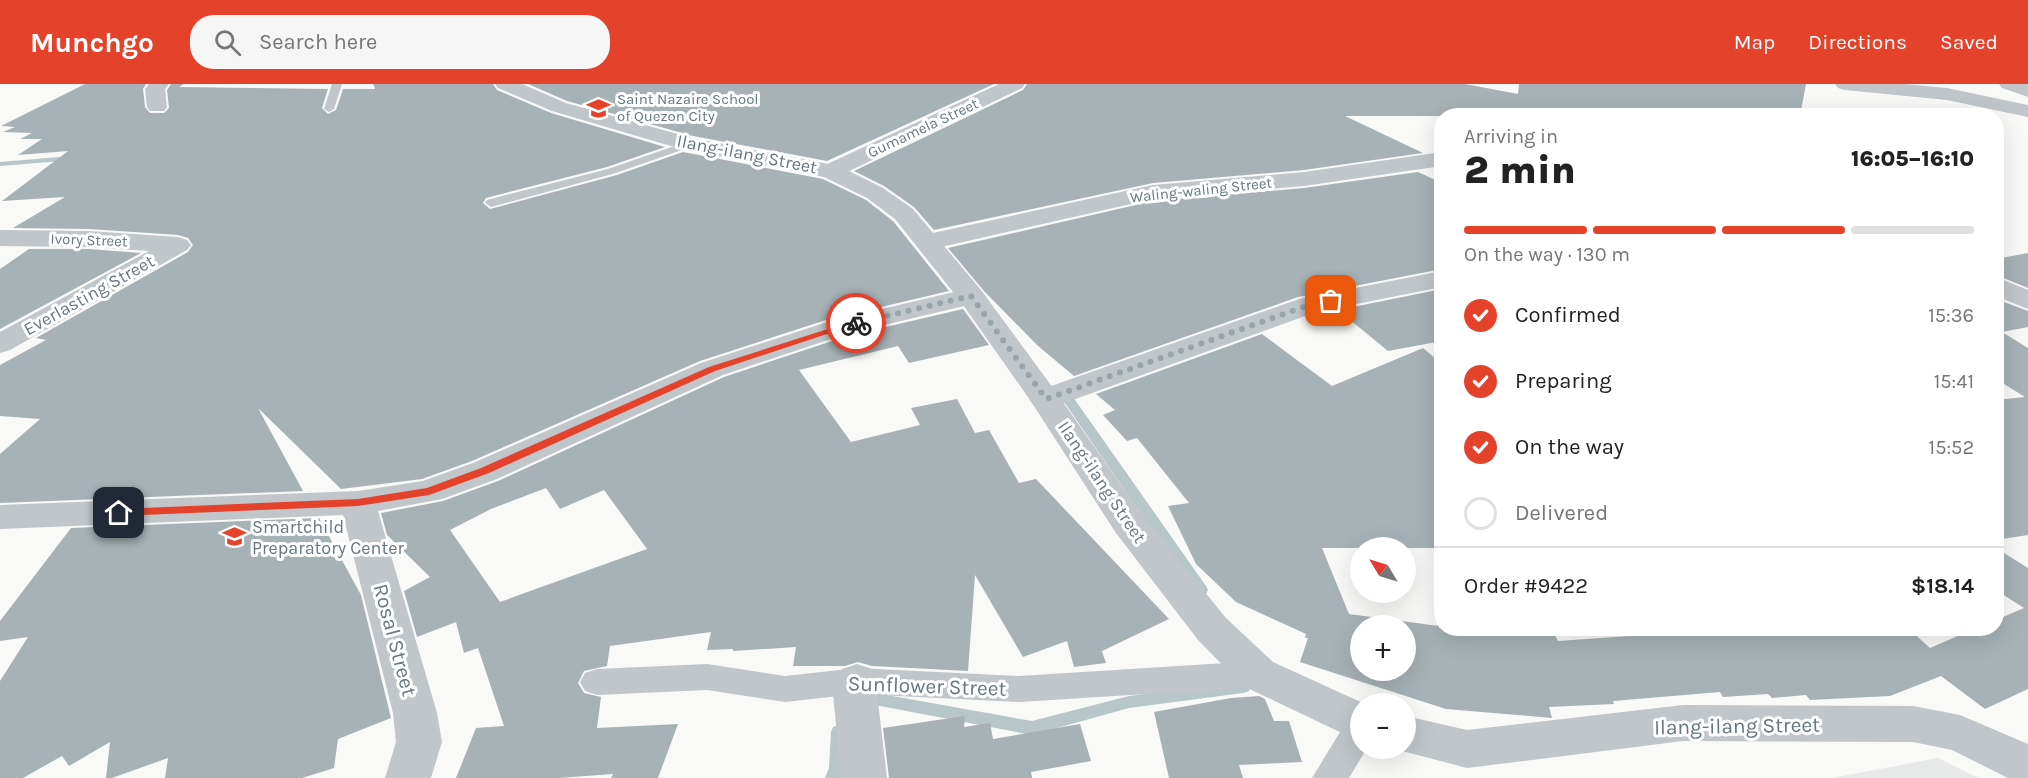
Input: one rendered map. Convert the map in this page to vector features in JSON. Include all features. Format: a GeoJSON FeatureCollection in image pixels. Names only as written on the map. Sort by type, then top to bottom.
{"type":"FeatureCollection","features":[{"type":"Feature","properties":{"kind":"street"},"geometry":{"type":"LineString","coordinates":[[157,107],[155,89],[159,84]]}},
{"type":"Feature","properties":{"kind":"street","name":"Gumamela Street"},"geometry":{"type":"LineString","coordinates":[[831,171],[1015,84]]}},
{"type":"Feature","properties":{"kind":"street"},"geometry":{"type":"LineString","coordinates":[[1845,84],[1947,94],[2028,111]]}},
{"type":"Feature","properties":{"kind":"street"},"geometry":{"type":"LineString","coordinates":[[2009,84],[2028,91]]}},
{"type":"Feature","properties":{"kind":"street","name":"Ilang-ilang Street"},"geometry":{"type":"LineString","coordinates":[[509,85],[559,107],[688,144],[831,171],[875,193],[904,213],[971,296],[1046,399],[1129,524],[1212,629],[1258,674],[1350,716]]}},
{"type":"Feature","properties":{"kind":"street","name":"Waling-waling Street"},"geometry":{"type":"LineString","coordinates":[[928,242],[1153,192],[1304,179],[1434,160]]}},
{"type":"Feature","properties":{"kind":"street","name":"Ivory Street"},"geometry":{"type":"LineString","coordinates":[[0,238],[89,239],[178,245]]}},
{"type":"Feature","properties":{"kind":"street","name":"Everlasting Street"},"geometry":{"type":"LineString","coordinates":[[0,344],[178,245]]}},
{"type":"Feature","properties":{"kind":"street"},"geometry":{"type":"LineString","coordinates":[[1046,399],[1309,305],[1434,281]]}},
{"type":"Feature","properties":{"kind":"street"},"geometry":{"type":"LineString","coordinates":[[2004,289],[2028,301]]}},
{"type":"Feature","properties":{"kind":"street"},"geometry":{"type":"LineString","coordinates":[[0,517],[358,503],[429,491],[485,471],[712,369],[837,327],[971,296]]}},
{"type":"Feature","properties":{"kind":"street","name":"Rosal Street"},"geometry":{"type":"LineString","coordinates":[[358,503],[415,713],[419,742],[408,778]]}},
{"type":"Feature","properties":{"kind":"street","name":"Sunflower Street"},"geometry":{"type":"LineString","coordinates":[[597,682],[707,677],[857,697],[1258,674]]}},
{"type":"Feature","properties":{"kind":"street"},"geometry":{"type":"LineString","coordinates":[[857,697],[864,778]]}},
{"type":"Feature","properties":{"kind":"street","name":"Ilang-ilang Street"},"geometry":{"type":"LineString","coordinates":[[1416,737],[1467,749],[1683,723],[1913,724],[1960,733],[2028,766]]}},
{"type":"Feature","properties":{"kind":"street"},"geometry":{"type":"LineString","coordinates":[[1330,778],[1350,745]]}},
{"type":"Feature","properties":{"kind":"lane"},"geometry":{"type":"LineString","coordinates":[[329,109],[337,84]]}},
{"type":"Feature","properties":{"kind":"lane"},"geometry":{"type":"LineString","coordinates":[[491,203],[612,171],[688,144]]}},
{"type":"Feature","properties":{"kind":"shaded area"},"geometry":{"type":"Polygon","coordinates":[[[1938,758],[1978,778],[1832,778],[1938,758]]]}},
{"type":"Feature","properties":{"kind":"building"},"geometry":{"type":"Polygon","coordinates":[[[85,84],[146,84],[143,89],[145,107],[150,113],[164,113],[169,108],[167,90],[171,84],[184,84],[179,87],[328,89],[322,108],[328,114],[336,110],[343,89],[375,89],[373,84],[493,84],[497,90],[551,113],[665,147],[607,167],[486,198],[483,203],[490,209],[617,175],[683,152],[823,179],[866,200],[893,221],[949,291],[826,320],[700,361],[472,461],[422,479],[341,489],[258,408],[303,491],[0,503],[0,454],[40,419],[0,416],[0,365],[46,340],[36,338],[188,252],[193,245],[188,238],[178,235],[89,229],[13,228],[65,197],[2,201],[68,151],[18,155],[42,139],[20,139],[32,133],[3,132],[15,127],[1,126],[85,84]]]}},
{"type":"Feature","properties":{"kind":"building"},"geometry":{"type":"Polygon","coordinates":[[[528,84],[994,84],[827,161],[693,136],[567,101],[528,84]]]}},
{"type":"Feature","properties":{"kind":"building"},"geometry":{"type":"Polygon","coordinates":[[[1027,84],[1465,84],[1518,94],[1519,84],[1806,84],[1802,108],[1434,108],[1434,116],[1345,116],[1423,153],[1304,170],[1153,183],[934,230],[914,207],[884,186],[854,171],[1023,90],[1027,84]]]}},
{"type":"Feature","properties":{"kind":"building"},"geometry":{"type":"Polygon","coordinates":[[[1418,172],[1434,179],[1434,271],[1298,297],[1074,376],[1037,345],[984,291],[948,248],[1153,201],[1304,188],[1418,172]]]}},
{"type":"Feature","properties":{"kind":"building"},"geometry":{"type":"Polygon","coordinates":[[[29,249],[89,249],[141,253],[0,329],[0,269],[29,249]]]}},
{"type":"Feature","properties":{"kind":"building"},"geometry":{"type":"Polygon","coordinates":[[[2028,253],[2028,288],[2004,278],[2004,258],[2028,253]]]}},
{"type":"Feature","properties":{"kind":"building"},"geometry":{"type":"Polygon","coordinates":[[[1434,291],[1434,342],[1388,351],[1338,310],[1434,291]]]}},
{"type":"Feature","properties":{"kind":"building"},"geometry":{"type":"Polygon","coordinates":[[[2004,302],[2028,311],[2028,327],[2004,332],[2004,302]]]}},
{"type":"Feature","properties":{"kind":"building"},"geometry":{"type":"Polygon","coordinates":[[[963,309],[989,345],[909,363],[898,346],[799,370],[851,442],[920,425],[911,408],[957,399],[975,433],[989,430],[1019,483],[1036,479],[1169,619],[1102,651],[1106,663],[1074,667],[1067,641],[1023,657],[975,575],[968,671],[872,666],[858,662],[845,666],[793,666],[796,647],[733,651],[733,649],[707,650],[711,632],[610,646],[607,666],[584,671],[578,683],[584,693],[601,697],[597,728],[678,724],[658,778],[611,778],[613,774],[559,778],[456,778],[476,728],[504,726],[478,648],[464,653],[456,622],[417,637],[404,591],[430,577],[387,535],[381,513],[443,501],[498,481],[724,377],[847,336],[963,309]],[[546,488],[491,509],[450,530],[500,602],[647,549],[604,490],[560,509],[546,488]]]}},
{"type":"Feature","properties":{"kind":"building"},"geometry":{"type":"Polygon","coordinates":[[[2004,333],[2028,348],[2028,535],[2004,539],[2004,399],[2025,397],[2004,384],[2004,333]]]}},
{"type":"Feature","properties":{"kind":"building"},"geometry":{"type":"Polygon","coordinates":[[[1262,334],[1332,386],[1423,348],[1434,357],[1434,548],[1416,548],[1416,537],[1350,537],[1350,548],[1322,548],[1349,614],[1356,615],[1350,615],[1350,678],[1300,662],[1308,638],[1305,638],[1306,634],[1236,602],[1196,564],[1168,506],[1189,503],[1137,438],[1127,441],[1103,415],[1115,410],[1096,394],[1262,334]]]}},
{"type":"Feature","properties":{"kind":"building"},"geometry":{"type":"Polygon","coordinates":[[[319,518],[361,595],[391,718],[338,739],[334,768],[302,778],[165,778],[168,758],[112,778],[106,778],[110,742],[69,766],[62,756],[23,778],[0,778],[0,681],[28,637],[0,641],[0,621],[71,528],[319,518]]]}},
{"type":"Feature","properties":{"kind":"building"},"geometry":{"type":"Polygon","coordinates":[[[2004,553],[2028,568],[2028,689],[1985,709],[1941,676],[1890,696],[1810,700],[1806,695],[1772,698],[1768,694],[1723,697],[1720,692],[1613,701],[1614,704],[1549,707],[1552,718],[1446,709],[1416,699],[1416,693],[1396,693],[1359,681],[1416,681],[1416,623],[1434,625],[1434,636],[1555,636],[1558,641],[1629,636],[1917,636],[1930,648],[1958,636],[2004,636],[2004,617],[2024,608],[2004,595],[2004,553]]]}},
{"type":"Feature","properties":{"kind":"building"},"geometry":{"type":"Polygon","coordinates":[[[1259,696],[1265,699],[1274,721],[1289,721],[1302,762],[1239,765],[1243,778],[1169,778],[1154,712],[1231,698],[1259,696]]]}},
{"type":"Feature","properties":{"kind":"building"},"geometry":{"type":"Polygon","coordinates":[[[965,716],[964,727],[990,723],[993,739],[1080,724],[1091,761],[1031,772],[1032,778],[889,778],[883,728],[965,716]]]}},
{"type":"Feature","properties":{"kind":"waterway"},"geometry":{"type":"LineString","coordinates":[[0,164],[71,158]]}},
{"type":"Feature","properties":{"kind":"waterway"},"geometry":{"type":"LineString","coordinates":[[1076,392],[1066,396],[1201,590]]}},
{"type":"Feature","properties":{"kind":"waterway"},"geometry":{"type":"LineString","coordinates":[[863,700],[870,698],[1032,728],[1129,702],[1243,687]]}},
{"type":"Feature","properties":{"kind":"waterway"},"geometry":{"type":"LineString","coordinates":[[833,778],[837,768],[839,732]]}},
{"type":"Feature","properties":{"kind":"way so far"},"geometry":{"type":"LineString","coordinates":[[856,323],[971,296],[1046,399],[1309,305],[1331,301]]}},
{"type":"Feature","properties":{"kind":"place","name":"Saint Nazaire School of Quezon City"},"geometry":{"type":"Point","coordinates":[599,108]}},
{"type":"Feature","properties":{"kind":"place","name":"Smartchild Preparatory Center"},"geometry":{"type":"Point","coordinates":[234,537]}},
{"type":"Feature","properties":{"kind":"route"},"geometry":{"type":"LineString","coordinates":[[119,513],[358,503],[429,491],[485,471],[712,369],[837,327],[856,323]]}}]}
